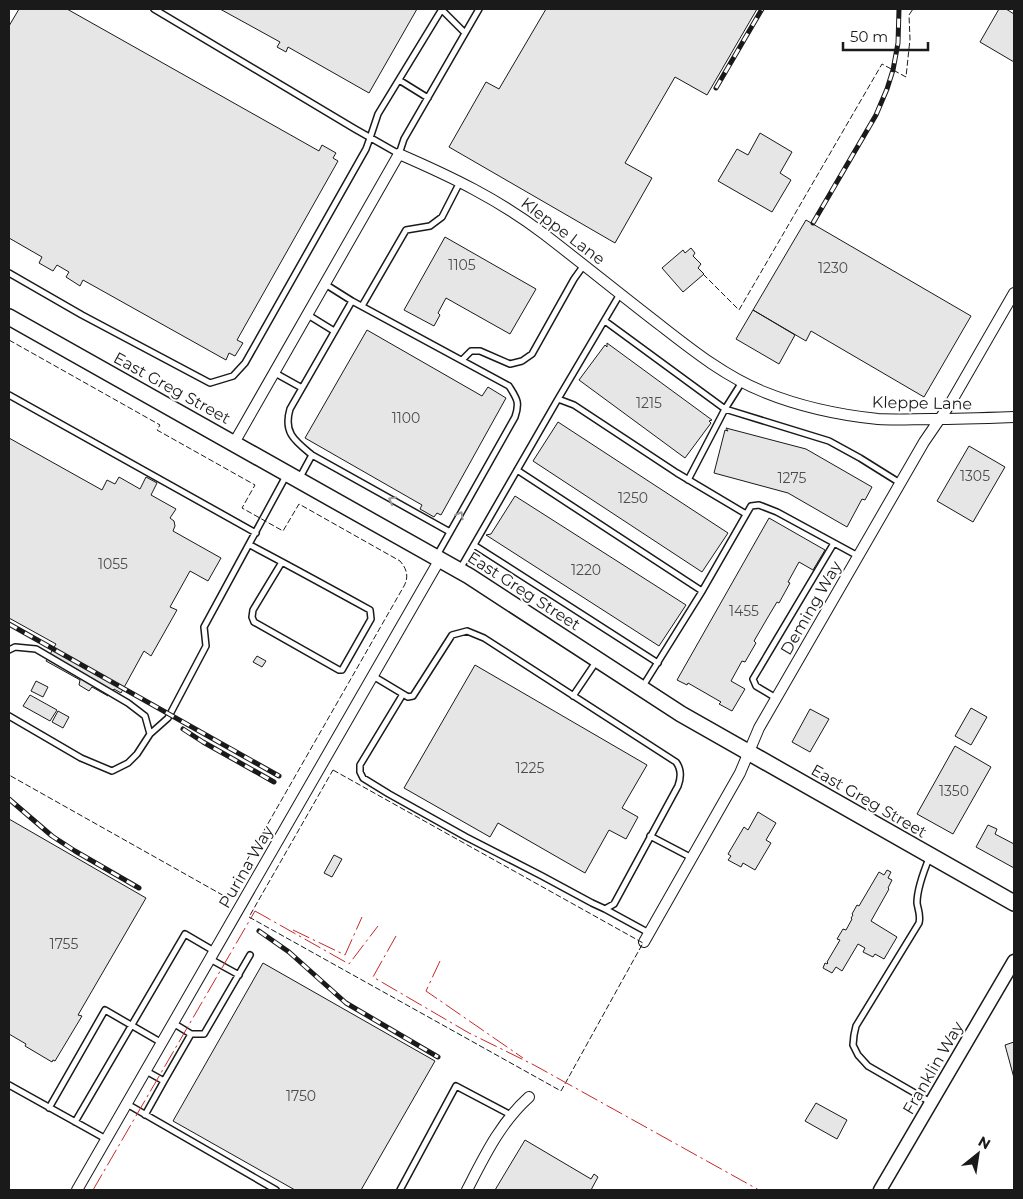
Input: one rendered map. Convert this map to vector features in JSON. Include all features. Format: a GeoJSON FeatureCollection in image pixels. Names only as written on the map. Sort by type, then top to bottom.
{"type":"FeatureCollection","features":[{"type":"Feature","properties":{"kind":"main road","name":"East Greg Street"},"geometry":{"type":"LineString","coordinates":[[9,317],[460,570],[680,714],[1014,903]]}},
{"type":"Feature","properties":{"kind":"street","name":"Kleppe Lane"},"geometry":{"type":"LineString","coordinates":[[399,154],[460,181],[514,213],[712,364],[742,382],[764,392],[823,411],[850,416],[880,419],[1014,417]]}},
{"type":"Feature","properties":{"kind":"street"},"geometry":{"type":"LineString","coordinates":[[234,443],[399,154]]}},
{"type":"Feature","properties":{"kind":"street","name":"Deming Way"},"geometry":{"type":"LineString","coordinates":[[646,938],[740,773],[759,728],[776,698],[924,442],[950,404],[1014,293]]}},
{"type":"Feature","properties":{"kind":"street","name":"Purina Way"},"geometry":{"type":"LineString","coordinates":[[77,1190],[373,676],[438,558]]}},
{"type":"Feature","properties":{"kind":"street","name":"Franklin Way"},"geometry":{"type":"LineString","coordinates":[[880,1190],[1014,962]]}},
{"type":"Feature","properties":{"kind":"street"},"geometry":{"type":"LineString","coordinates":[[467,1190],[492,1144],[511,1115],[529,1097]]}},
{"type":"Feature","properties":{"kind":"lane"},"geometry":{"type":"LineString","coordinates":[[154,9],[399,154],[404,139],[479,9]]}},
{"type":"Feature","properties":{"kind":"lane"},"geometry":{"type":"LineString","coordinates":[[9,273],[82,315],[210,383],[233,376],[246,363],[266,329],[351,176],[370,138],[378,114],[442,9],[465,33]]}},
{"type":"Feature","properties":{"kind":"lane"},"geometry":{"type":"LineString","coordinates":[[399,80],[428,98]]}},
{"type":"Feature","properties":{"kind":"lane"},"geometry":{"type":"LineString","coordinates":[[362,306],[406,230],[430,226],[442,217],[460,181]]}},
{"type":"Feature","properties":{"kind":"lane"},"geometry":{"type":"LineString","coordinates":[[462,360],[471,351],[480,352],[510,364],[522,361],[532,354],[574,279],[584,265]]}},
{"type":"Feature","properties":{"kind":"lane"},"geometry":{"type":"LineString","coordinates":[[325,284],[352,301],[509,386],[518,400],[515,417],[450,532],[438,558]]}},
{"type":"Feature","properties":{"kind":"lane"},"geometry":{"type":"LineString","coordinates":[[460,570],[620,294]]}},
{"type":"Feature","properties":{"kind":"lane"},"geometry":{"type":"LineString","coordinates":[[352,301],[290,409],[288,418],[289,429],[295,441],[312,455],[450,532]]}},
{"type":"Feature","properties":{"kind":"lane"},"geometry":{"type":"LineString","coordinates":[[308,314],[334,331]]}},
{"type":"Feature","properties":{"kind":"lane"},"geometry":{"type":"LineString","coordinates":[[604,321],[725,409],[829,441],[900,483]]}},
{"type":"Feature","properties":{"kind":"lane"},"geometry":{"type":"LineString","coordinates":[[275,373],[302,388]]}},
{"type":"Feature","properties":{"kind":"lane"},"geometry":{"type":"LineString","coordinates":[[688,480],[725,409],[742,382]]}},
{"type":"Feature","properties":{"kind":"lane"},"geometry":{"type":"LineString","coordinates":[[9,394],[256,533]]}},
{"type":"Feature","properties":{"kind":"lane"},"geometry":{"type":"LineString","coordinates":[[558,399],[574,405],[688,480],[746,514]]}},
{"type":"Feature","properties":{"kind":"lane"},"geometry":{"type":"LineString","coordinates":[[9,716],[81,758],[112,771],[128,763],[137,754],[150,734],[168,718],[206,646],[204,627],[256,533],[293,477],[312,455]]}},
{"type":"Feature","properties":{"kind":"lane"},"geometry":{"type":"LineString","coordinates":[[517,470],[702,591]]}},
{"type":"Feature","properties":{"kind":"lane"},"geometry":{"type":"LineString","coordinates":[[642,689],[751,506],[759,505],[778,512],[858,556]]}},
{"type":"Feature","properties":{"kind":"lane"},"geometry":{"type":"LineString","coordinates":[[776,698],[756,686],[753,679],[834,544]]}},
{"type":"Feature","properties":{"kind":"lane"},"geometry":{"type":"LineString","coordinates":[[250,545],[282,562],[370,610],[371,619],[342,670],[254,622],[252,617],[254,610],[282,562]]}},
{"type":"Feature","properties":{"kind":"lane"},"geometry":{"type":"LineString","coordinates":[[474,545],[658,663]]}},
{"type":"Feature","properties":{"kind":"lane"},"geometry":{"type":"LineString","coordinates":[[373,676],[408,697],[413,696],[452,635],[467,631],[484,638],[678,764],[680,771],[678,786],[614,904],[605,909]]}},
{"type":"Feature","properties":{"kind":"lane"},"geometry":{"type":"LineString","coordinates":[[9,650],[16,647],[36,649],[128,703],[145,716],[150,734]]}},
{"type":"Feature","properties":{"kind":"lane"},"geometry":{"type":"LineString","coordinates":[[573,696],[598,660]]}},
{"type":"Feature","properties":{"kind":"lane"},"geometry":{"type":"LineString","coordinates":[[403,694],[360,765],[360,772],[363,778],[466,837],[605,909],[646,938]]}},
{"type":"Feature","properties":{"kind":"lane"},"geometry":{"type":"LineString","coordinates":[[650,836],[692,858]]}},
{"type":"Feature","properties":{"kind":"lane"},"geometry":{"type":"LineString","coordinates":[[930,856],[922,876],[917,902],[920,916],[919,923],[856,1026],[853,1045],[858,1055],[868,1066],[932,1103]]}},
{"type":"Feature","properties":{"kind":"lane"},"geometry":{"type":"LineString","coordinates":[[75,1122],[185,934],[239,975]]}},
{"type":"Feature","properties":{"kind":"lane"},"geometry":{"type":"LineString","coordinates":[[174,1024],[190,1034],[204,1034],[250,955]]}},
{"type":"Feature","properties":{"kind":"lane"},"geometry":{"type":"LineString","coordinates":[[49,1108],[105,1010],[162,1042]]}},
{"type":"Feature","properties":{"kind":"lane"},"geometry":{"type":"LineString","coordinates":[[145,1115],[190,1034]]}},
{"type":"Feature","properties":{"kind":"lane"},"geometry":{"type":"LineString","coordinates":[[146,1071],[164,1081]]}},
{"type":"Feature","properties":{"kind":"lane"},"geometry":{"type":"LineString","coordinates":[[9,1084],[106,1139]]}},
{"type":"Feature","properties":{"kind":"lane"},"geometry":{"type":"LineString","coordinates":[[400,1190],[456,1086],[511,1115]]}},
{"type":"Feature","properties":{"kind":"lane"},"geometry":{"type":"LineString","coordinates":[[126,1104],[276,1190]]}},
{"type":"Feature","properties":{"kind":"building"},"geometry":{"type":"Polygon","coordinates":[[[19,9],[67,9],[319,151],[322,145],[336,153],[333,158],[338,161],[237,340],[243,343],[235,356],[229,353],[226,360],[83,280],[80,286],[66,277],[69,272],[57,265],[53,271],[39,263],[42,257],[9,238],[9,26],[19,9]]]}},
{"type":"Feature","properties":{"kind":"building"},"geometry":{"type":"Polygon","coordinates":[[[220,9],[417,9],[369,93],[288,47],[286,52],[277,47],[280,42],[220,9]]]}},
{"type":"Feature","properties":{"kind":"building"},"geometry":{"type":"Polygon","coordinates":[[[546,9],[757,9],[707,95],[675,77],[625,163],[652,178],[615,243],[449,147],[486,82],[499,89],[546,9]]]}},
{"type":"Feature","properties":{"kind":"building"},"geometry":{"type":"Polygon","coordinates":[[[999,9],[1006,9],[1014,14],[1014,62],[980,42],[999,9]]]}},
{"type":"Feature","properties":{"kind":"building"},"geometry":{"type":"Polygon","coordinates":[[[760,133],[792,152],[780,173],[791,180],[772,212],[718,181],[737,149],[748,155],[760,133]]]}},
{"type":"Feature","properties":{"kind":"building"},"geometry":{"type":"Polygon","coordinates":[[[806,220],[971,316],[924,397],[811,331],[806,341],[753,310],[806,220]]]}},
{"type":"Feature","properties":{"kind":"building"},"geometry":{"type":"Polygon","coordinates":[[[445,237],[536,289],[510,334],[446,298],[434,326],[404,310],[445,237]]]}},
{"type":"Feature","properties":{"kind":"building"},"geometry":{"type":"Polygon","coordinates":[[[691,248],[695,253],[693,256],[701,264],[698,268],[704,274],[683,292],[662,268],[683,250],[685,253],[691,248]]]}},
{"type":"Feature","properties":{"kind":"building"},"geometry":{"type":"Polygon","coordinates":[[[753,310],[795,335],[779,364],[736,339],[753,310]]]}},
{"type":"Feature","properties":{"kind":"building"},"geometry":{"type":"Polygon","coordinates":[[[367,330],[482,396],[488,387],[506,398],[441,515],[437,513],[434,517],[420,509],[422,505],[305,438],[367,330]]]}},
{"type":"Feature","properties":{"kind":"building"},"geometry":{"type":"Polygon","coordinates":[[[607,343],[712,420],[709,421],[711,423],[685,458],[579,380],[605,345],[607,347],[607,343]]]}},
{"type":"Feature","properties":{"kind":"building"},"geometry":{"type":"Polygon","coordinates":[[[558,422],[728,533],[702,572],[533,461],[558,422]]]}},
{"type":"Feature","properties":{"kind":"building"},"geometry":{"type":"Polygon","coordinates":[[[726,428],[806,449],[872,487],[865,500],[862,499],[847,527],[788,493],[714,473],[725,430],[728,431],[726,428]]]}},
{"type":"Feature","properties":{"kind":"building"},"geometry":{"type":"Polygon","coordinates":[[[9,438],[102,490],[107,480],[115,484],[119,477],[140,489],[146,477],[157,483],[151,495],[176,509],[170,518],[174,521],[173,531],[221,558],[208,581],[190,571],[170,607],[177,610],[151,656],[144,651],[121,693],[114,689],[108,696],[92,687],[89,691],[79,685],[80,680],[46,661],[56,644],[9,618],[9,438]]]}},
{"type":"Feature","properties":{"kind":"building"},"geometry":{"type":"Polygon","coordinates":[[[969,446],[1005,467],[973,522],[937,501],[969,446]]]}},
{"type":"Feature","properties":{"kind":"building"},"geometry":{"type":"Polygon","coordinates":[[[515,496],[686,605],[659,646],[486,535],[491,534],[515,496]]]}},
{"type":"Feature","properties":{"kind":"building"},"geometry":{"type":"Polygon","coordinates":[[[769,518],[825,550],[813,570],[799,562],[779,603],[777,602],[754,641],[756,643],[745,662],[742,661],[731,681],[745,689],[732,711],[719,704],[721,702],[688,683],[687,685],[677,680],[769,518]]]}},
{"type":"Feature","properties":{"kind":"building"},"geometry":{"type":"Polygon","coordinates":[[[257,656],[266,661],[262,667],[253,662],[257,656]]]}},
{"type":"Feature","properties":{"kind":"building"},"geometry":{"type":"Polygon","coordinates":[[[475,665],[647,765],[622,808],[638,817],[626,839],[609,830],[585,873],[498,823],[490,837],[404,788],[475,665]]]}},
{"type":"Feature","properties":{"kind":"building"},"geometry":{"type":"Polygon","coordinates":[[[36,681],[48,687],[43,697],[31,691],[36,681]]]}},
{"type":"Feature","properties":{"kind":"building"},"geometry":{"type":"Polygon","coordinates":[[[30,695],[57,710],[50,721],[23,706],[30,695]]]}},
{"type":"Feature","properties":{"kind":"building"},"geometry":{"type":"Polygon","coordinates":[[[971,708],[987,717],[971,745],[955,736],[971,708]]]}},
{"type":"Feature","properties":{"kind":"building"},"geometry":{"type":"Polygon","coordinates":[[[810,709],[829,719],[810,752],[792,742],[810,709]]]}},
{"type":"Feature","properties":{"kind":"building"},"geometry":{"type":"Polygon","coordinates":[[[58,711],[69,717],[63,728],[52,722],[58,711]]]}},
{"type":"Feature","properties":{"kind":"building"},"geometry":{"type":"Polygon","coordinates":[[[955,746],[991,767],[953,834],[917,814],[955,746]]]}},
{"type":"Feature","properties":{"kind":"building"},"geometry":{"type":"Polygon","coordinates":[[[758,812],[776,823],[766,840],[771,843],[755,870],[743,863],[741,867],[728,860],[731,856],[728,854],[744,827],[748,830],[758,812]]]}},
{"type":"Feature","properties":{"kind":"building"},"geometry":{"type":"Polygon","coordinates":[[[9,819],[146,898],[78,1015],[82,1016],[55,1061],[53,1060],[52,1062],[9,1034],[9,819]]]}},
{"type":"Feature","properties":{"kind":"building"},"geometry":{"type":"Polygon","coordinates":[[[988,825],[997,829],[995,834],[1014,844],[1014,868],[976,847],[988,825]]]}},
{"type":"Feature","properties":{"kind":"building"},"geometry":{"type":"Polygon","coordinates":[[[334,855],[342,859],[332,877],[324,873],[334,855]]]}},
{"type":"Feature","properties":{"kind":"building"},"geometry":{"type":"Polygon","coordinates":[[[887,870],[891,872],[888,878],[892,880],[871,921],[897,937],[884,959],[875,954],[873,957],[863,952],[865,948],[858,944],[842,971],[836,967],[832,973],[823,968],[825,963],[828,963],[840,940],[837,939],[843,929],[846,930],[852,919],[852,914],[857,905],[859,906],[879,872],[884,875],[887,870]]]}},
{"type":"Feature","properties":{"kind":"building"},"geometry":{"type":"Polygon","coordinates":[[[263,963],[435,1061],[361,1190],[295,1190],[173,1121],[263,963]]]}},
{"type":"Feature","properties":{"kind":"building"},"geometry":{"type":"Polygon","coordinates":[[[1014,1042],[1014,1078],[1005,1045],[1014,1042]]]}},
{"type":"Feature","properties":{"kind":"building"},"geometry":{"type":"Polygon","coordinates":[[[816,1103],[847,1120],[837,1139],[805,1121],[816,1103]]]}},
{"type":"Feature","properties":{"kind":"building"},"geometry":{"type":"Polygon","coordinates":[[[525,1140],[591,1179],[594,1174],[598,1177],[591,1190],[495,1190],[525,1140]]]}},
{"type":"Feature","properties":{"kind":"railway"},"geometry":{"type":"LineString","coordinates":[[716,88],[762,9]]}},
{"type":"Feature","properties":{"kind":"railway"},"geometry":{"type":"LineString","coordinates":[[813,223],[876,115],[887,89],[898,43],[899,9]]}},
{"type":"Feature","properties":{"kind":"railway"},"geometry":{"type":"LineString","coordinates":[[9,624],[279,776]]}},
{"type":"Feature","properties":{"kind":"railway"},"geometry":{"type":"LineString","coordinates":[[183,729],[274,782]]}},
{"type":"Feature","properties":{"kind":"railway"},"geometry":{"type":"LineString","coordinates":[[9,799],[52,836],[139,888]]}},
{"type":"Feature","properties":{"kind":"railway"},"geometry":{"type":"LineString","coordinates":[[259,931],[289,952],[346,1003],[438,1057]]}},
{"type":"Feature","properties":{"kind":"fence"},"geometry":{"type":"LineString","coordinates":[[703,274],[739,310],[882,64],[906,77],[910,39],[909,15],[913,9]]}},
{"type":"Feature","properties":{"kind":"fence"},"geometry":{"type":"LineString","coordinates":[[9,340],[160,425],[157,430],[255,485],[242,508],[283,531],[299,504],[400,561],[406,570],[407,576],[406,583],[226,897],[9,775]]}},
{"type":"Feature","properties":{"kind":"fence"},"geometry":{"type":"LineString","coordinates":[[333,770],[643,943],[561,1091],[249,917],[333,770]]}},
{"type":"Feature","properties":{"kind":"power"},"geometry":{"type":"LineString","coordinates":[[255,911],[349,964],[378,926]]}},
{"type":"Feature","properties":{"kind":"power"},"geometry":{"type":"LineString","coordinates":[[93,1190],[255,911]]}},
{"type":"Feature","properties":{"kind":"power"},"geometry":{"type":"LineString","coordinates":[[293,930],[345,955],[362,917]]}},
{"type":"Feature","properties":{"kind":"power"},"geometry":{"type":"LineString","coordinates":[[396,936],[373,977],[469,1033],[534,1065],[759,1190]]}},
{"type":"Feature","properties":{"kind":"power"},"geometry":{"type":"LineString","coordinates":[[440,961],[426,991],[523,1058]]}}]}
